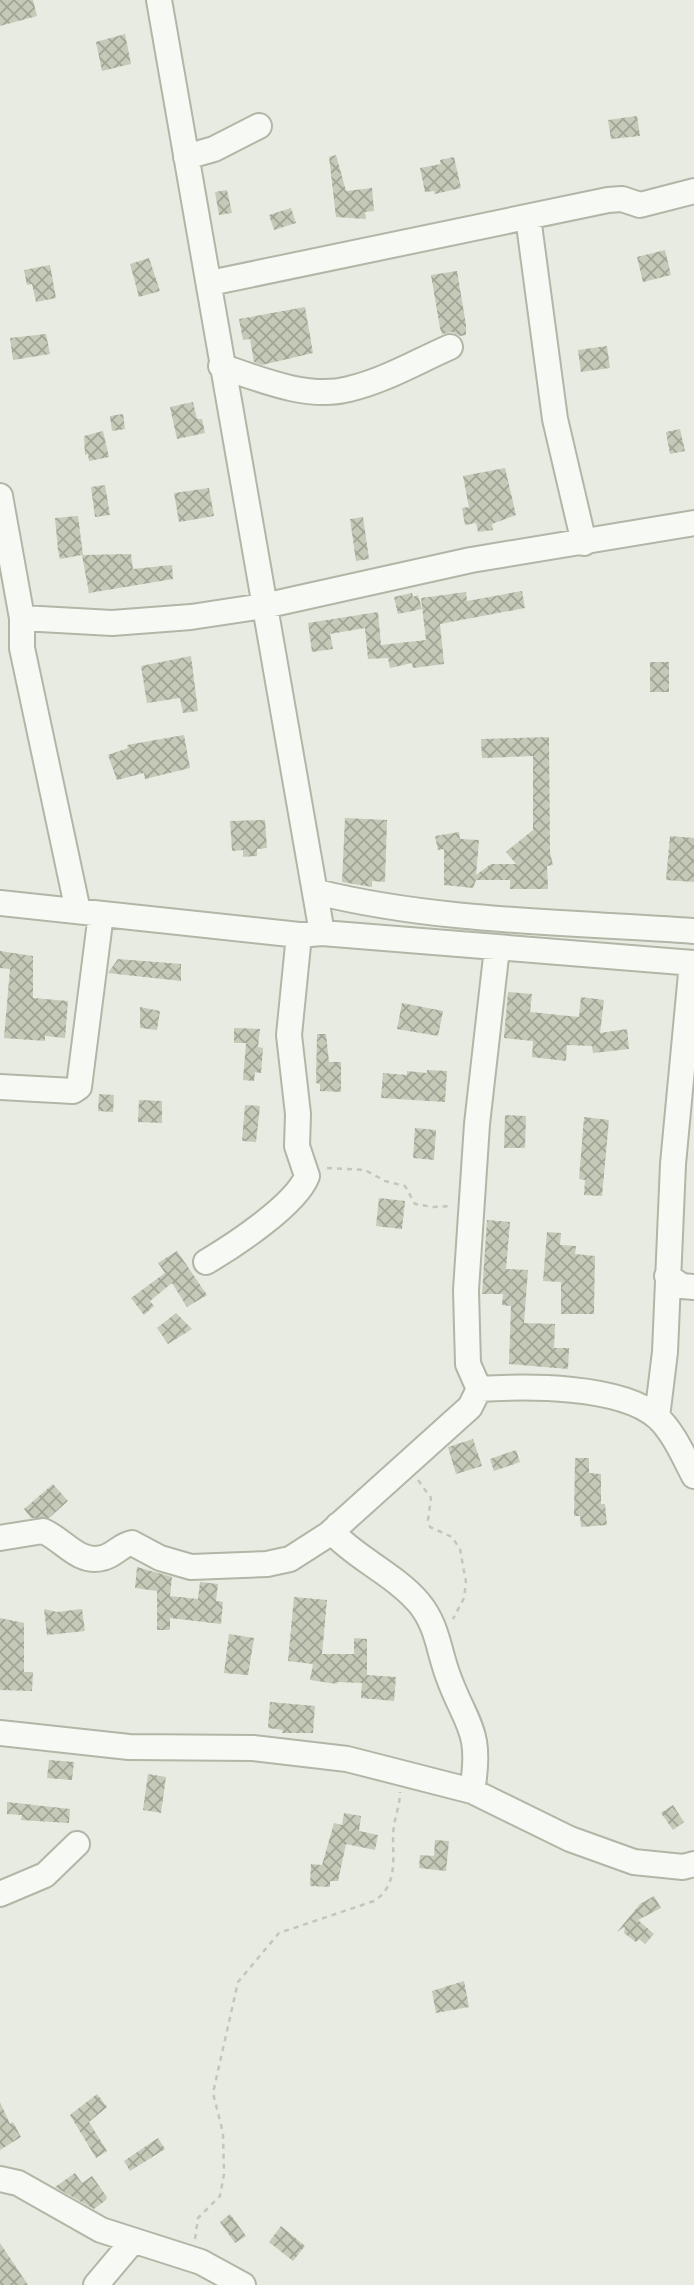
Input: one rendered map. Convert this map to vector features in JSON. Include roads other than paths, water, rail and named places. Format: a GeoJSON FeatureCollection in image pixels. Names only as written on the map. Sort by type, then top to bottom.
{"type":"FeatureCollection","features":[{"type":"Feature","properties":{"kind":"street"},"geometry":{"type":"LineString","coordinates":[[159,0],[210,283],[221,366],[317,892],[289,1035],[298,1114],[298,1153],[307,1172],[303,1185],[271,1216],[206,1262]]}},
{"type":"Feature","properties":{"kind":"street"},"geometry":{"type":"LineString","coordinates":[[186,157],[214,149],[259,126]]}},
{"type":"Feature","properties":{"kind":"street"},"geometry":{"type":"LineString","coordinates":[[210,283],[617,199],[645,204],[694,191]]}},
{"type":"Feature","properties":{"kind":"street"},"geometry":{"type":"LineString","coordinates":[[528,217],[555,419],[584,543]]}},
{"type":"Feature","properties":{"kind":"street"},"geometry":{"type":"LineString","coordinates":[[221,366],[286,386],[333,391],[366,383],[450,346]]}},
{"type":"Feature","properties":{"kind":"street"},"geometry":{"type":"LineString","coordinates":[[0,496],[22,618],[22,648],[90,912],[79,1087],[73,1091],[0,1087]]}},
{"type":"Feature","properties":{"kind":"street"},"geometry":{"type":"LineString","coordinates":[[22,618],[112,623],[191,617],[264,606],[471,559],[584,543],[694,523]]}},
{"type":"Feature","properties":{"kind":"street"},"geometry":{"type":"LineString","coordinates":[[317,892],[425,911],[556,923],[694,931]]}},
{"type":"Feature","properties":{"kind":"street"},"geometry":{"type":"LineString","coordinates":[[0,903],[310,934],[693,963],[674,1153],[665,1352],[657,1417]]}},
{"type":"Feature","properties":{"kind":"street"},"geometry":{"type":"LineString","coordinates":[[480,1389],[468,1364],[466,1290],[477,1124],[497,948]]}},
{"type":"Feature","properties":{"kind":"street"},"geometry":{"type":"LineString","coordinates":[[667,1276],[682,1286],[694,1287]]}},
{"type":"Feature","properties":{"kind":"street"},"geometry":{"type":"LineString","coordinates":[[480,1389],[546,1389],[613,1398],[657,1417],[690,1464]]}},
{"type":"Feature","properties":{"kind":"street"},"geometry":{"type":"LineString","coordinates":[[0,1538],[43,1531],[75,1553],[99,1559],[132,1543],[173,1562],[202,1567],[279,1563],[306,1550],[338,1525],[461,1416],[480,1389]]}},
{"type":"Feature","properties":{"kind":"street"},"geometry":{"type":"LineString","coordinates":[[338,1525],[335,1535],[419,1603],[437,1633],[446,1670],[474,1733],[475,1770],[472,1791]]}},
{"type":"Feature","properties":{"kind":"street"},"geometry":{"type":"LineString","coordinates":[[0,1733],[129,1747],[297,1751],[394,1769],[472,1791],[570,1839],[635,1862],[683,1867],[694,1864]]}},
{"type":"Feature","properties":{"kind":"street"},"geometry":{"type":"LineString","coordinates":[[0,1894],[46,1875],[77,1844]]}},
{"type":"Feature","properties":{"kind":"street"},"geometry":{"type":"LineString","coordinates":[[0,2179],[18,2183],[75,2218],[134,2241],[201,2262],[243,2285]]}},
{"type":"Feature","properties":{"kind":"street"},"geometry":{"type":"LineString","coordinates":[[96,2285],[134,2241]]}}]}
